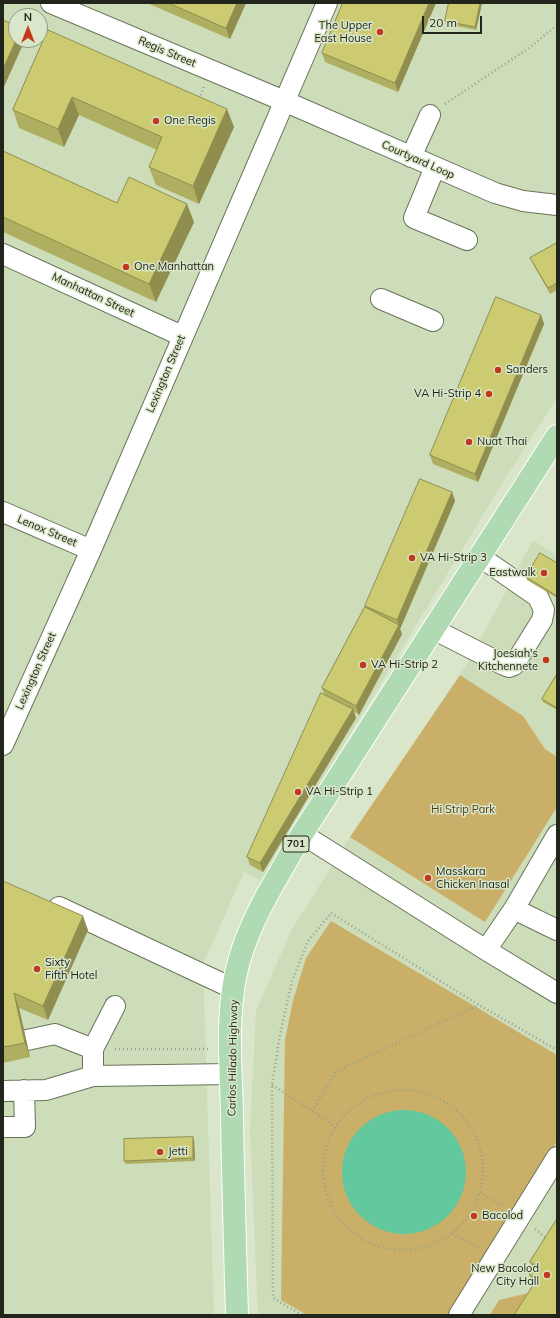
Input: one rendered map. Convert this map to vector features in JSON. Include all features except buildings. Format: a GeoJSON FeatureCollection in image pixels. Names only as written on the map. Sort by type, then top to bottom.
{"type":"FeatureCollection","features":[{"type":"Feature","properties":{"kind":"main road","name":"Carlos Hilado Highway"},"geometry":{"type":"LineString","coordinates":[[237,1315],[230,1049],[234,989],[239,962],[247,936],[272,887],[302,834],[480,556],[555,443]]}},
{"type":"Feature","properties":{"kind":"street","name":"Regis Street"},"geometry":{"type":"LineString","coordinates":[[51,3],[284,101]]}},
{"type":"Feature","properties":{"kind":"street","name":"Lexington Street"},"geometry":{"type":"LineString","coordinates":[[3,745],[91,550],[182,336],[327,3]]}},
{"type":"Feature","properties":{"kind":"street","name":"Courtyard Loop"},"geometry":{"type":"LineString","coordinates":[[284,101],[495,193],[524,201],[557,205]]}},
{"type":"Feature","properties":{"kind":"street"},"geometry":{"type":"LineString","coordinates":[[411,157],[430,115]]}},
{"type":"Feature","properties":{"kind":"street"},"geometry":{"type":"LineString","coordinates":[[435,167],[414,218],[467,240]]}},
{"type":"Feature","properties":{"kind":"street","name":"Manhattan Street"},"geometry":{"type":"LineString","coordinates":[[3,254],[182,336]]}},
{"type":"Feature","properties":{"kind":"street"},"geometry":{"type":"LineString","coordinates":[[381,299],[433,321]]}},
{"type":"Feature","properties":{"kind":"street","name":"Lenox Street"},"geometry":{"type":"LineString","coordinates":[[3,512],[91,550]]}},
{"type":"Feature","properties":{"kind":"street"},"geometry":{"type":"LineString","coordinates":[[433,629],[504,666],[509,667],[514,665],[542,620],[544,610],[538,597],[480,556]]}},
{"type":"Feature","properties":{"kind":"street"},"geometry":{"type":"LineString","coordinates":[[302,834],[557,993]]}},
{"type":"Feature","properties":{"kind":"street"},"geometry":{"type":"LineString","coordinates":[[486,950],[514,909],[557,835]]}},
{"type":"Feature","properties":{"kind":"street"},"geometry":{"type":"LineString","coordinates":[[39,898],[234,989]]}},
{"type":"Feature","properties":{"kind":"street"},"geometry":{"type":"LineString","coordinates":[[514,909],[557,930]]}},
{"type":"Feature","properties":{"kind":"street"},"geometry":{"type":"LineString","coordinates":[[93,1076],[93,1050],[115,1006]]}},
{"type":"Feature","properties":{"kind":"street"},"geometry":{"type":"LineString","coordinates":[[27,1040],[55,1034],[93,1050]]}},
{"type":"Feature","properties":{"kind":"street"},"geometry":{"type":"LineString","coordinates":[[3,1090],[46,1090],[93,1076],[231,1074]]}},
{"type":"Feature","properties":{"kind":"street"},"geometry":{"type":"LineString","coordinates":[[3,1127],[25,1127],[24,1090]]}},
{"type":"Feature","properties":{"kind":"street"},"geometry":{"type":"LineString","coordinates":[[459,1315],[557,1157]]}},
{"type":"Feature","properties":{"kind":"path"},"geometry":{"type":"LineString","coordinates":[[430,115],[529,48],[557,25]]}},
{"type":"Feature","properties":{"kind":"path"},"geometry":{"type":"LineString","coordinates":[[302,1315],[273,1298],[272,1085],[280,1035],[292,981],[308,941],[331,913],[480,1005],[557,1050]]}},
{"type":"Feature","properties":{"kind":"path"},"geometry":{"type":"LineString","coordinates":[[312,1111],[336,1071],[480,1005]]}},
{"type":"Feature","properties":{"kind":"path"},"geometry":{"type":"LineString","coordinates":[[93,1050],[230,1049]]}},
{"type":"Feature","properties":{"kind":"path"},"geometry":{"type":"LineString","coordinates":[[272,1085],[331,1123],[335,1128]]}},
{"type":"Feature","properties":{"kind":"path"},"geometry":{"type":"LineString","coordinates":[[398,1091],[423,1093],[447,1103],[465,1120],[478,1142],[483,1167],[480,1192],[470,1215],[452,1234],[430,1246],[406,1250],[382,1248],[359,1237],[340,1220],[328,1199],[322,1175],[325,1150],[335,1128],[351,1109],[373,1096],[398,1091]]}},
{"type":"Feature","properties":{"kind":"path"},"geometry":{"type":"LineString","coordinates":[[452,1234],[496,1256]]}},
{"type":"Feature","properties":{"kind":"shaded area"},"geometry":{"type":"Polygon","coordinates":[[[3,3],[557,3],[557,398],[503,482],[261,881],[244,872],[203,964],[214,1315],[3,1315],[3,3]]]}},
{"type":"Feature","properties":{"kind":"shaded area"},"geometry":{"type":"Polygon","coordinates":[[[533,540],[557,556],[557,1315],[258,1315],[250,1131],[256,1011],[291,931],[350,837],[460,675],[533,540]]]}},
{"type":"Feature","properties":{"kind":"shaded area"},"geometry":{"type":"Polygon","coordinates":[[[410,1110],[428,1114],[439,1120],[452,1132],[462,1148],[466,1172],[462,1196],[456,1207],[444,1220],[422,1232],[398,1234],[380,1230],[369,1224],[356,1212],[344,1190],[342,1166],[346,1148],[352,1137],[364,1124],[386,1112],[410,1110]]]}},
{"type":"Feature","properties":{"kind":"green space","name":"Hi Strip Park"},"geometry":{"type":"Polygon","coordinates":[[[460,675],[523,716],[545,749],[557,757],[557,807],[485,922],[350,837],[460,675]]]}},
{"type":"Feature","properties":{"kind":"green space"},"geometry":{"type":"Polygon","coordinates":[[[331,921],[557,1055],[557,1141],[478,1271],[449,1315],[307,1315],[281,1300],[285,1040],[293,1001],[306,958],[331,921]]]}},
{"type":"Feature","properties":{"kind":"green space"},"geometry":{"type":"Polygon","coordinates":[[[541,1290],[525,1315],[490,1315],[499,1300],[541,1290]]]}},
{"type":"Feature","properties":{"kind":"place","name":"The Upper East House"},"geometry":{"type":"Point","coordinates":[380,32]}},
{"type":"Feature","properties":{"kind":"place","name":"One Regis"},"geometry":{"type":"Point","coordinates":[156,121]}},
{"type":"Feature","properties":{"kind":"place","name":"One Manhattan"},"geometry":{"type":"Point","coordinates":[126,267]}},
{"type":"Feature","properties":{"kind":"place","name":"Sanders"},"geometry":{"type":"Point","coordinates":[498,370]}},
{"type":"Feature","properties":{"kind":"place","name":"VA Hi-Strip 4"},"geometry":{"type":"Point","coordinates":[489,394]}},
{"type":"Feature","properties":{"kind":"place","name":"Nuat Thai"},"geometry":{"type":"Point","coordinates":[469,442]}},
{"type":"Feature","properties":{"kind":"place","name":"VA Hi-Strip 3"},"geometry":{"type":"Point","coordinates":[412,558]}},
{"type":"Feature","properties":{"kind":"place","name":"Eastwalk"},"geometry":{"type":"Point","coordinates":[544,573]}},
{"type":"Feature","properties":{"kind":"place","name":"Joesiah's Kitchennete"},"geometry":{"type":"Point","coordinates":[546,660]}},
{"type":"Feature","properties":{"kind":"place","name":"VA Hi-Strip 2"},"geometry":{"type":"Point","coordinates":[363,665]}},
{"type":"Feature","properties":{"kind":"place","name":"VA Hi-Strip 1"},"geometry":{"type":"Point","coordinates":[298,792]}},
{"type":"Feature","properties":{"kind":"place","name":"Masskara Chicken Inasal"},"geometry":{"type":"Point","coordinates":[428,878]}},
{"type":"Feature","properties":{"kind":"place","name":"Sixty Fifth Hotel"},"geometry":{"type":"Point","coordinates":[37,969]}},
{"type":"Feature","properties":{"kind":"place","name":"Jetti"},"geometry":{"type":"Point","coordinates":[160,1152]}},
{"type":"Feature","properties":{"kind":"place","name":"Bacolod"},"geometry":{"type":"Point","coordinates":[474,1216]}},
{"type":"Feature","properties":{"kind":"place","name":"New Bacolod City Hall"},"geometry":{"type":"Point","coordinates":[547,1275]}}]}
